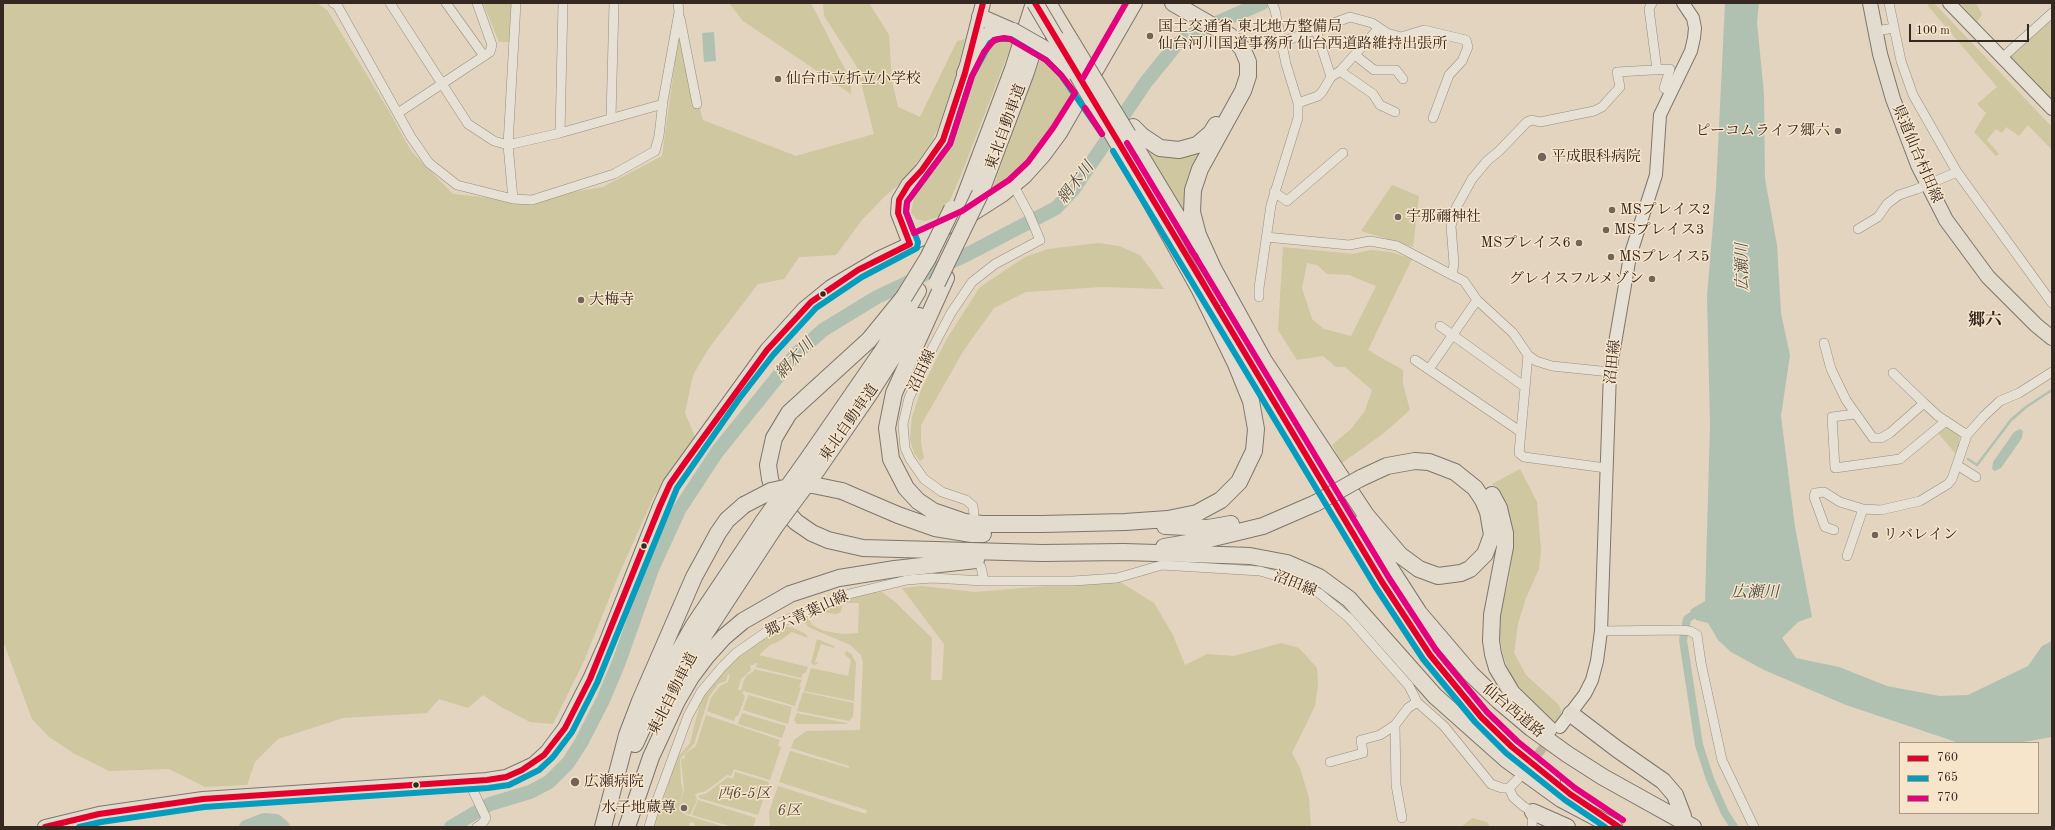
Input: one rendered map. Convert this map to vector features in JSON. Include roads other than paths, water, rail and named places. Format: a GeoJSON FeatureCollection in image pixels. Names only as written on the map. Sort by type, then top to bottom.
{"type":"FeatureCollection","features":[{"type":"Feature","properties":{"kind":"highway","name":"東北自動車道"},"geometry":{"type":"LineString","coordinates":[[811,466],[879,357],[928,258],[957,206],[973,156],[993,124],[1034,3]]}},
{"type":"Feature","properties":{"kind":"highway"},"geometry":{"type":"LineString","coordinates":[[1034,3],[1110,129]]}},
{"type":"Feature","properties":{"kind":"highway","name":"東北自動車道"},"geometry":{"type":"LineString","coordinates":[[607,827],[639,734],[674,660],[716,590],[768,525],[895,356],[942,281],[980,194],[1021,86],[1048,3]]}},
{"type":"Feature","properties":{"kind":"highway"},"geometry":{"type":"LineString","coordinates":[[942,281],[894,393],[887,428],[891,459],[906,488],[918,501],[933,511],[948,518],[971,523],[1042,524],[1125,522],[1183,517],[1221,500],[1231,491],[1245,472],[1254,451],[1256,429],[1251,401],[1222,336],[1189,270],[1127,136],[1048,3]]}},
{"type":"Feature","properties":{"kind":"highway"},"geometry":{"type":"LineString","coordinates":[[1163,3],[1181,10],[1237,42],[1246,55],[1248,76],[1243,91],[1200,169],[1193,190],[1192,212],[1198,235],[1213,268],[1264,361],[1366,515],[1400,556],[1419,569],[1438,576],[1461,573],[1474,566],[1485,554],[1492,535],[1488,512],[1483,500],[1475,488],[1455,472],[1429,462],[1415,461],[1358,473]]}},
{"type":"Feature","properties":{"kind":"highway"},"geometry":{"type":"LineString","coordinates":[[982,10],[1013,31],[1043,48],[1060,62],[1110,129],[1170,150],[1188,148],[1197,145],[1207,137],[1216,126],[1240,79],[1240,62],[1238,55],[1234,48],[1221,34]]}},
{"type":"Feature","properties":{"kind":"highway"},"geometry":{"type":"LineString","coordinates":[[965,73],[978,48],[986,37],[996,30],[1013,31]]}},
{"type":"Feature","properties":{"kind":"highway","name":"仙台西道路"},"geometry":{"type":"LineString","coordinates":[[1127,136],[1394,576],[1419,613],[1471,674],[1515,715],[1567,754],[1603,777],[1688,822]]}},
{"type":"Feature","properties":{"kind":"highway","name":"仙台西道路"},"geometry":{"type":"LineString","coordinates":[[1127,136],[1382,582],[1430,655],[1481,717],[1512,747],[1570,794],[1619,827]]}},
{"type":"Feature","properties":{"kind":"highway"},"geometry":{"type":"LineString","coordinates":[[911,294],[869,340],[801,400],[780,426],[772,445],[768,465],[774,494],[782,507],[796,522],[812,533],[845,545],[890,550],[1042,554],[1124,552],[1250,556],[1287,563],[1319,577],[1349,599],[1435,696],[1483,741],[1543,787],[1582,811],[1614,827]]}},
{"type":"Feature","properties":{"kind":"highway"},"geometry":{"type":"LineString","coordinates":[[1124,552],[1205,540],[1263,526],[1394,453],[1421,451],[1435,453],[1450,458],[1475,475],[1493,496],[1501,514],[1505,533],[1505,547],[1491,629],[1493,654],[1504,681],[1535,717],[1586,758],[1688,822],[1701,827]]}},
{"type":"Feature","properties":{"kind":"highway"},"geometry":{"type":"LineString","coordinates":[[603,827],[628,735],[640,701],[691,584],[718,533],[727,520],[744,505],[770,491],[798,485],[813,485],[842,491],[914,521],[953,531],[972,534],[990,534],[1042,524]]}},
{"type":"Feature","properties":{"kind":"highway"},"geometry":{"type":"LineString","coordinates":[[1125,522],[1191,528],[1222,526],[1267,514],[1313,499]]}},
{"type":"Feature","properties":{"kind":"highway","name":"東北自動車道"},"geometry":{"type":"LineString","coordinates":[[621,827],[650,740],[685,667],[728,597],[768,525]]}},
{"type":"Feature","properties":{"kind":"highway"},"geometry":{"type":"LineString","coordinates":[[627,827],[651,757],[677,701],[691,677],[724,638],[754,614],[790,594],[839,578],[894,569],[1042,554]]}},
{"type":"Feature","properties":{"kind":"highway"},"geometry":{"type":"LineString","coordinates":[[1572,714],[1617,749],[1663,781],[1675,796],[1688,822]]}},
{"type":"Feature","properties":{"kind":"highway"},"geometry":{"type":"LineString","coordinates":[[1532,820],[1567,827]]}},
{"type":"Feature","properties":{"kind":"main road"},"geometry":{"type":"LineString","coordinates":[[44,827],[99,814],[203,799],[468,782],[506,777],[522,770],[544,755],[558,738],[576,707],[606,644],[670,484],[767,350],[807,306],[831,287],[858,270],[966,218],[1014,186],[1034,167],[1060,133],[1135,3]]}},
{"type":"Feature","properties":{"kind":"main road","name":"県道仙台村田線"},"geometry":{"type":"LineString","coordinates":[[1870,3],[1893,99],[1918,165],[1946,220],[1988,277],[2036,326],[2052,338]]}},
{"type":"Feature","properties":{"kind":"main road"},"geometry":{"type":"LineString","coordinates":[[910,244],[898,213],[899,200],[943,140],[965,73],[982,10]]}},
{"type":"Feature","properties":{"kind":"street"},"geometry":{"type":"LineString","coordinates":[[390,3],[468,124],[494,140],[508,145],[560,133],[663,104]]}},
{"type":"Feature","properties":{"kind":"street"},"geometry":{"type":"LineString","coordinates":[[446,3],[484,56]]}},
{"type":"Feature","properties":{"kind":"street"},"geometry":{"type":"LineString","coordinates":[[398,113],[490,52],[492,45],[477,3]]}},
{"type":"Feature","properties":{"kind":"street"},"geometry":{"type":"LineString","coordinates":[[513,199],[508,145],[516,3]]}},
{"type":"Feature","properties":{"kind":"street"},"geometry":{"type":"LineString","coordinates":[[560,133],[563,3]]}},
{"type":"Feature","properties":{"kind":"street"},"geometry":{"type":"LineString","coordinates":[[611,118],[614,3]]}},
{"type":"Feature","properties":{"kind":"street"},"geometry":{"type":"LineString","coordinates":[[1652,3],[1649,10],[1656,70]]}},
{"type":"Feature","properties":{"kind":"street","name":"沼田線"},"geometry":{"type":"LineString","coordinates":[[1560,727],[1572,714],[1592,680],[1597,661],[1601,631],[1610,372],[1630,256],[1656,175],[1660,115],[1691,51],[1694,38],[1693,18],[1683,3]]}},
{"type":"Feature","properties":{"kind":"street"},"geometry":{"type":"LineString","coordinates":[[1890,3],[1900,60],[1913,95],[1957,172],[1978,204],[2052,303]]}},
{"type":"Feature","properties":{"kind":"street"},"geometry":{"type":"LineString","coordinates":[[1949,3],[2052,109]]}},
{"type":"Feature","properties":{"kind":"street"},"geometry":{"type":"LineString","coordinates":[[336,4],[410,137],[429,163],[457,185],[513,199],[532,200],[614,174],[655,151],[659,136],[679,8]]}},
{"type":"Feature","properties":{"kind":"street"},"geometry":{"type":"LineString","coordinates":[[1259,297],[1266,237],[1274,192],[1298,118],[1298,103],[1286,64],[1274,6]]}},
{"type":"Feature","properties":{"kind":"street"},"geometry":{"type":"LineString","coordinates":[[679,8],[697,104]]}},
{"type":"Feature","properties":{"kind":"street"},"geometry":{"type":"LineString","coordinates":[[2002,58],[2052,13]]}},
{"type":"Feature","properties":{"kind":"street"},"geometry":{"type":"LineString","coordinates":[[1282,42],[1350,17],[1372,23],[1378,29],[1401,37],[1424,30],[1466,40],[1468,47],[1462,61],[1449,75],[1433,118]]}},
{"type":"Feature","properties":{"kind":"street"},"geometry":{"type":"LineString","coordinates":[[1876,31],[1894,28]]}},
{"type":"Feature","properties":{"kind":"street"},"geometry":{"type":"LineString","coordinates":[[1298,103],[1318,96],[1331,78],[1340,71],[1378,29]]}},
{"type":"Feature","properties":{"kind":"street"},"geometry":{"type":"LineString","coordinates":[[1316,30],[1331,78]]}},
{"type":"Feature","properties":{"kind":"street"},"geometry":{"type":"LineString","coordinates":[[1355,55],[1374,70],[1396,70],[1403,79]]}},
{"type":"Feature","properties":{"kind":"street"},"geometry":{"type":"LineString","coordinates":[[1452,275],[1454,264],[1451,226],[1456,208],[1472,179],[1487,161],[1499,151],[1527,122],[1532,120],[1540,122],[1594,111],[1602,107],[1620,87],[1617,72],[1670,69],[1664,88],[1670,92]]}},
{"type":"Feature","properties":{"kind":"street"},"geometry":{"type":"LineString","coordinates":[[1340,71],[1373,94],[1380,105],[1395,112]]}},
{"type":"Feature","properties":{"kind":"street"},"geometry":{"type":"LineString","coordinates":[[1274,192],[1287,200],[1343,154]]}},
{"type":"Feature","properties":{"kind":"street"},"geometry":{"type":"LineString","coordinates":[[1858,229],[1878,217],[1887,204],[1899,195],[1928,185],[1957,172]]}},
{"type":"Feature","properties":{"kind":"street","name":"沼田線"},"geometry":{"type":"LineString","coordinates":[[974,514],[971,503],[934,488],[916,469],[905,448],[903,436],[906,409],[932,347],[972,282],[995,264],[1040,240],[1029,214],[1014,186]]}},
{"type":"Feature","properties":{"kind":"street"},"geometry":{"type":"LineString","coordinates":[[1266,237],[1349,245],[1370,242],[1397,246],[1464,281],[1477,300],[1513,333],[1528,355],[1536,361],[1552,366],[1610,372]]}},
{"type":"Feature","properties":{"kind":"street"},"geometry":{"type":"LineString","coordinates":[[1429,369],[1477,300]]}},
{"type":"Feature","properties":{"kind":"street"},"geometry":{"type":"LineString","coordinates":[[1440,326],[1525,386]]}},
{"type":"Feature","properties":{"kind":"street"},"geometry":{"type":"LineString","coordinates":[[1824,343],[1831,369],[1855,414],[1873,438],[1881,438],[1890,433],[1924,403]]}},
{"type":"Feature","properties":{"kind":"street"},"geometry":{"type":"LineString","coordinates":[[1528,355],[1520,453],[1524,457],[1606,468]]}},
{"type":"Feature","properties":{"kind":"street"},"geometry":{"type":"LineString","coordinates":[[1416,360],[1521,432]]}},
{"type":"Feature","properties":{"kind":"street"},"geometry":{"type":"LineString","coordinates":[[1893,372],[1924,403],[1946,421],[1967,435]]}},
{"type":"Feature","properties":{"kind":"street"},"geometry":{"type":"LineString","coordinates":[[1834,530],[1825,527],[1814,497],[1816,493],[1824,492],[1840,502],[1863,508],[1881,510],[1920,500],[1948,484],[1952,479],[1967,435],[2000,401],[2019,393],[2052,372]]}},
{"type":"Feature","properties":{"kind":"street"},"geometry":{"type":"LineString","coordinates":[[1855,414],[1832,417],[1835,468],[1900,459],[1946,421]]}},
{"type":"Feature","properties":{"kind":"street"},"geometry":{"type":"LineString","coordinates":[[1957,465],[1976,477]]}},
{"type":"Feature","properties":{"kind":"street"},"geometry":{"type":"LineString","coordinates":[[1847,556],[1863,508]]}},
{"type":"Feature","properties":{"kind":"street","name":"沼田線"},"geometry":{"type":"LineString","coordinates":[[984,581],[1073,581],[1117,578],[1162,565],[1260,571],[1291,580],[1319,593],[1349,618],[1409,686],[1417,702],[1444,726],[1491,784],[1502,788],[1509,788]]}},
{"type":"Feature","properties":{"kind":"street"},"geometry":{"type":"LineString","coordinates":[[981,567],[984,581]]}},
{"type":"Feature","properties":{"kind":"street","name":"郷六青葉山線"},"geometry":{"type":"LineString","coordinates":[[649,827],[658,796],[694,704],[701,692],[722,667],[752,641],[779,624],[827,602],[862,590],[907,580],[926,579],[984,581]]}},
{"type":"Feature","properties":{"kind":"street"},"geometry":{"type":"LineString","coordinates":[[1601,631],[1681,630],[1690,631],[1697,635],[1701,663],[1722,760],[1754,827]]}},
{"type":"Feature","properties":{"kind":"street"},"geometry":{"type":"LineString","coordinates":[[1330,762],[1363,753],[1361,740],[1380,735],[1395,725],[1408,708],[1417,702]]}},
{"type":"Feature","properties":{"kind":"street"},"geometry":{"type":"LineString","coordinates":[[1395,725],[1395,766],[1402,818]]}},
{"type":"Feature","properties":{"kind":"street"},"geometry":{"type":"LineString","coordinates":[[1518,779],[1509,788],[1513,797],[1523,806],[1532,820]]}},
{"type":"Feature","properties":{"kind":"street"},"geometry":{"type":"LineString","coordinates":[[468,782],[486,818],[482,824],[477,827]]}},
{"type":"Feature","properties":{"kind":"water","name":"広瀬川"},"geometry":{"type":"Polygon","coordinates":[[[1725,3],[1759,3],[1757,22],[1764,94],[1765,179],[1777,245],[1781,313],[1790,355],[1781,416],[1795,527],[1812,617],[1798,622],[1782,638],[1796,658],[1839,667],[1887,686],[1940,696],[1968,695],[2028,666],[2042,646],[2052,641],[2052,737],[2024,742],[1956,742],[1846,705],[1764,670],[1731,652],[1718,640],[1708,623],[1696,620],[1690,610],[1705,601],[1710,425],[1707,296],[1716,188],[1725,3]]]}},
{"type":"Feature","properties":{"kind":"water"},"geometry":{"type":"Polygon","coordinates":[[[714,32],[716,61],[704,62],[702,33],[714,32]]]}},
{"type":"Feature","properties":{"kind":"water"},"geometry":{"type":"Polygon","coordinates":[[[2020,429],[2023,431],[2022,438],[2001,468],[1995,471],[1992,469],[1993,462],[2014,432],[2020,429]]]}},
{"type":"Feature","properties":{"kind":"waterway","name":"網木川"},"geometry":{"type":"LineString","coordinates":[[451,827],[490,804],[530,792],[549,782],[568,763],[581,743],[603,700],[619,662],[652,569],[679,510],[717,452],[796,354],[823,330],[877,297],[966,255],[1056,208],[1073,190],[1146,82],[1176,45],[1196,32],[1262,3]]}},
{"type":"Feature","properties":{"kind":"waterway"},"geometry":{"type":"LineString","coordinates":[[1968,459],[1977,465],[2011,420],[2026,407],[2052,390]]}},
{"type":"Feature","properties":{"kind":"waterway"},"geometry":{"type":"LineString","coordinates":[[1693,615],[1687,619],[1683,640],[1699,745],[1710,779],[1725,813],[1734,827]]}},
{"type":"Feature","properties":{"kind":"waterway","name":"網木川"},"geometry":{"type":"LineString","coordinates":[[246,827],[264,820],[276,821],[283,827]]}},
{"type":"Feature","properties":{"kind":"tunnel"},"geometry":{"type":"LineString","coordinates":[[1529,765],[1551,738]]}},
{"type":"Feature","properties":{"kind":"place","name":"国土交通省 東北地方整備局 仙台河川国道事務所 仙台西道路維持出張所"},"geometry":{"type":"Point","coordinates":[1150,36]}},
{"type":"Feature","properties":{"kind":"place","name":"仙台市立折立小学校"},"geometry":{"type":"Point","coordinates":[778,79]}},
{"type":"Feature","properties":{"kind":"place","name":"ピーコムライフ郷六"},"geometry":{"type":"Point","coordinates":[1838,131]}},
{"type":"Feature","properties":{"kind":"place","name":"平成眼科病院"},"geometry":{"type":"Point","coordinates":[1542,157]}},
{"type":"Feature","properties":{"kind":"place","name":"MSプレイス2"},"geometry":{"type":"Point","coordinates":[1612,210]}},
{"type":"Feature","properties":{"kind":"place","name":"宇那禰神社"},"geometry":{"type":"Point","coordinates":[1398,217]}},
{"type":"Feature","properties":{"kind":"place","name":"MSプレイス3"},"geometry":{"type":"Point","coordinates":[1606,230]}},
{"type":"Feature","properties":{"kind":"place","name":"MSプレイス6"},"geometry":{"type":"Point","coordinates":[1579,243]}},
{"type":"Feature","properties":{"kind":"place","name":"MSプレイス5"},"geometry":{"type":"Point","coordinates":[1611,257]}},
{"type":"Feature","properties":{"kind":"place","name":"グレイスフルメゾン"},"geometry":{"type":"Point","coordinates":[1652,279]}},
{"type":"Feature","properties":{"kind":"place","name":"大梅寺"},"geometry":{"type":"Point","coordinates":[581,300]}},
{"type":"Feature","properties":{"kind":"place","name":"リバレイン"},"geometry":{"type":"Point","coordinates":[1875,535]}},
{"type":"Feature","properties":{"kind":"place","name":"広瀬病院"},"geometry":{"type":"Point","coordinates":[575,782]}},
{"type":"Feature","properties":{"kind":"place","name":"水子地蔵尊"},"geometry":{"type":"Point","coordinates":[684,808]}},
{"type":"Feature","properties":{"kind":"district","name":"郷六"},"geometry":{"type":"Point","coordinates":[1985,321]}},
{"type":"Feature","properties":{"kind":"park label","name":"西6-5区"},"geometry":{"type":"Point","coordinates":[744,794]}},
{"type":"Feature","properties":{"kind":"park label","name":"6区"},"geometry":{"type":"Point","coordinates":[789,811]}}]}
